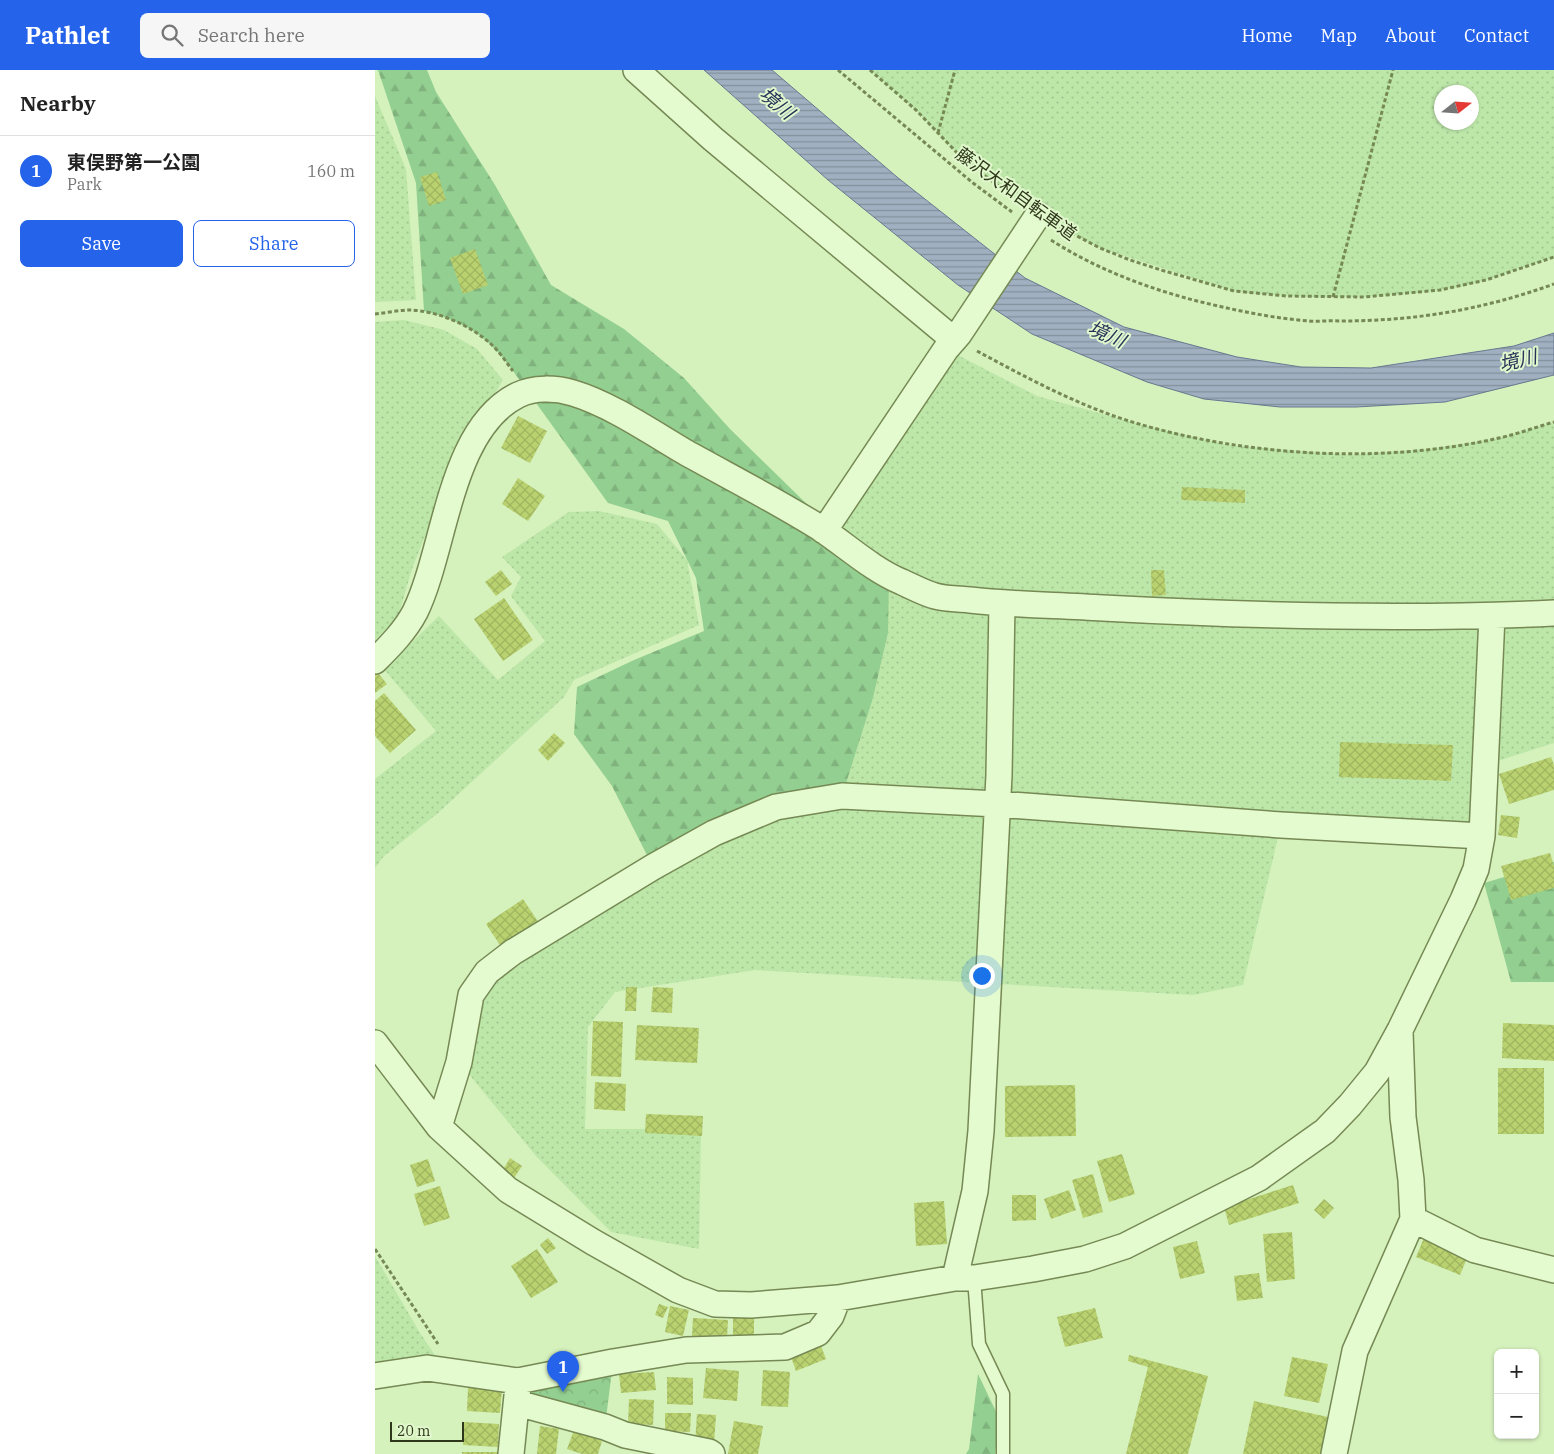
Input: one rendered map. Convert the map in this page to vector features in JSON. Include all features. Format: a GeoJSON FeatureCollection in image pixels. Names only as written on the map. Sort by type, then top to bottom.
{"type":"FeatureCollection","features":[{"type":"Feature","properties":{"kind":"street"},"geometry":{"type":"LineString","coordinates":[[636,70],[713,139],[957,337]]}},
{"type":"Feature","properties":{"kind":"street"},"geometry":{"type":"LineString","coordinates":[[824,531],[1032,225]]}},
{"type":"Feature","properties":{"kind":"street"},"geometry":{"type":"LineString","coordinates":[[375,661],[399,636],[417,607],[435,558],[450,498],[463,461],[490,416],[515,396],[527,391],[553,389],[573,393],[597,402],[824,531],[889,576],[936,596],[1002,603],[1237,615],[1492,616],[1554,613]]}},
{"type":"Feature","properties":{"kind":"street"},"geometry":{"type":"LineString","coordinates":[[965,1278],[981,1131],[997,804],[1002,603]]}},
{"type":"Feature","properties":{"kind":"street"},"geometry":{"type":"LineString","coordinates":[[375,1043],[439,1127],[507,1190],[678,1290],[715,1304],[751,1305],[838,1298],[965,1278],[1033,1270],[1085,1259],[1125,1246],[1259,1178],[1325,1131],[1350,1105],[1377,1072],[1400,1030],[1476,869],[1482,836],[1492,616]]}},
{"type":"Feature","properties":{"kind":"street"},"geometry":{"type":"LineString","coordinates":[[439,1127],[459,1062],[471,995],[487,972],[513,952],[653,867],[714,833],[776,807],[842,796],[997,804],[1271,825],[1482,836]]}},
{"type":"Feature","properties":{"kind":"street"},"geometry":{"type":"LineString","coordinates":[[1334,1454],[1355,1351],[1413,1219],[1411,1180],[1403,1117],[1400,1030]]}},
{"type":"Feature","properties":{"kind":"street"},"geometry":{"type":"LineString","coordinates":[[1413,1219],[1475,1250],[1554,1270]]}},
{"type":"Feature","properties":{"kind":"street"},"geometry":{"type":"LineString","coordinates":[[517,1392],[613,1362],[686,1350],[785,1347],[818,1333],[831,1316],[838,1298]]}},
{"type":"Feature","properties":{"kind":"street"},"geometry":{"type":"LineString","coordinates":[[375,1376],[427,1368],[457,1372],[517,1392],[605,1427],[622,1444],[709,1452],[712,1454]]}},
{"type":"Feature","properties":{"kind":"street"},"geometry":{"type":"LineString","coordinates":[[511,1454],[517,1392]]}},
{"type":"Feature","properties":{"kind":"lane"},"geometry":{"type":"LineString","coordinates":[[965,1278],[979,1344],[1003,1394],[1003,1454]]}},
{"type":"Feature","properties":{"kind":"path","name":"藤沢大和自転車道"},"geometry":{"type":"LineString","coordinates":[[838,70],[973,183],[1069,252],[1116,274],[1156,289],[1246,313],[1285,319],[1366,321],[1440,314],[1497,303],[1554,284]]}},
{"type":"Feature","properties":{"kind":"path"},"geometry":{"type":"LineString","coordinates":[[870,70],[916,110],[962,158],[1032,225],[1122,257],[1216,286],[1258,294],[1333,297],[1395,295],[1440,290],[1486,280],[1554,257]]}},
{"type":"Feature","properties":{"kind":"path"},"geometry":{"type":"LineString","coordinates":[[938,133],[955,70]]}},
{"type":"Feature","properties":{"kind":"path"},"geometry":{"type":"LineString","coordinates":[[1333,297],[1393,70]]}},
{"type":"Feature","properties":{"kind":"path"},"geometry":{"type":"LineString","coordinates":[[375,314],[408,310],[424,311],[441,316],[476,332],[492,344],[527,391]]}},
{"type":"Feature","properties":{"kind":"path"},"geometry":{"type":"LineString","coordinates":[[957,337],[1026,377],[1097,409],[1139,424],[1227,445],[1348,455],[1429,449],[1500,438],[1554,422]]}},
{"type":"Feature","properties":{"kind":"path"},"geometry":{"type":"LineString","coordinates":[[375,1249],[457,1372]]}},
{"type":"Feature","properties":{"kind":"green space"},"geometry":{"type":"Polygon","coordinates":[[[378,70],[427,70],[436,92],[495,185],[551,285],[624,329],[684,378],[730,429],[859,555],[889,576],[888,633],[873,698],[842,796],[776,807],[653,867],[612,786],[574,734],[577,687],[634,660],[704,631],[696,578],[668,521],[608,503],[508,364],[490,344],[461,324],[424,311],[416,183],[378,70]]]}},
{"type":"Feature","properties":{"kind":"green space"},"geometry":{"type":"Polygon","coordinates":[[[870,70],[1554,70],[1554,257],[1486,280],[1460,287],[1425,292],[1364,297],[1309,297],[1234,291],[1100,248],[1038,215],[962,158],[916,110],[870,70]]]}},
{"type":"Feature","properties":{"kind":"green space"},"geometry":{"type":"Polygon","coordinates":[[[375,96],[406,169],[416,300],[375,302],[375,96]]]}},
{"type":"Feature","properties":{"kind":"green space"},"geometry":{"type":"Polygon","coordinates":[[[404,320],[444,330],[477,349],[503,380],[441,496],[412,569],[397,620],[375,640],[375,322],[404,320]]]}},
{"type":"Feature","properties":{"kind":"green space"},"geometry":{"type":"Polygon","coordinates":[[[946,349],[1037,396],[1139,424],[1227,445],[1348,455],[1429,449],[1500,438],[1554,422],[1554,743],[1485,765],[1482,836],[1281,825],[1243,985],[1193,995],[755,970],[615,992],[588,1027],[585,1129],[701,1129],[699,1249],[611,1232],[536,1156],[459,1062],[487,972],[714,833],[842,796],[873,698],[888,633],[824,531],[946,349]]]}},
{"type":"Feature","properties":{"kind":"green space"},"geometry":{"type":"Polygon","coordinates":[[[599,511],[657,524],[687,560],[699,625],[574,680],[564,697],[438,813],[384,856],[375,868],[375,779],[436,731],[384,669],[439,616],[498,680],[545,641],[511,596],[521,577],[502,557],[569,512],[599,511]]]}},
{"type":"Feature","properties":{"kind":"green space"},"geometry":{"type":"Polygon","coordinates":[[[1554,862],[1554,982],[1511,982],[1484,883],[1554,862]]]}},
{"type":"Feature","properties":{"kind":"green space"},"geometry":{"type":"Polygon","coordinates":[[[375,1256],[420,1333],[439,1361],[375,1371],[375,1256]]]}},
{"type":"Feature","properties":{"kind":"green space"},"geometry":{"type":"Polygon","coordinates":[[[613,1362],[605,1427],[517,1403],[518,1381],[613,1362]]]}},
{"type":"Feature","properties":{"kind":"green space"},"geometry":{"type":"Polygon","coordinates":[[[978,1374],[1000,1420],[995,1454],[966,1454],[969,1449],[978,1374]]]}},
{"type":"Feature","properties":{"kind":"water","name":"境川"},"geometry":{"type":"Polygon","coordinates":[[[704,70],[772,70],[897,177],[1025,278],[1124,327],[1237,357],[1301,367],[1371,368],[1514,346],[1554,333],[1554,375],[1445,402],[1356,407],[1280,407],[1204,399],[1147,382],[1032,334],[958,285],[828,180],[704,70]]]}},
{"type":"Feature","properties":{"kind":"building"},"geometry":{"type":"Polygon","coordinates":[[[437,172],[446,200],[429,206],[420,177],[437,172]]]}},
{"type":"Feature","properties":{"kind":"building"},"geometry":{"type":"Polygon","coordinates":[[[475,249],[488,285],[463,294],[450,258],[475,249]]]}},
{"type":"Feature","properties":{"kind":"building"},"geometry":{"type":"Polygon","coordinates":[[[518,416],[547,431],[530,463],[501,448],[518,416]]]}},
{"type":"Feature","properties":{"kind":"building"},"geometry":{"type":"Polygon","coordinates":[[[518,478],[545,496],[528,521],[502,504],[518,478]]]}},
{"type":"Feature","properties":{"kind":"building"},"geometry":{"type":"Polygon","coordinates":[[[1182,487],[1245,490],[1245,503],[1181,500],[1182,487]]]}},
{"type":"Feature","properties":{"kind":"building"},"geometry":{"type":"Polygon","coordinates":[[[501,570],[512,584],[496,596],[485,582],[501,570]]]}},
{"type":"Feature","properties":{"kind":"building"},"geometry":{"type":"Polygon","coordinates":[[[1151,570],[1164,570],[1166,595],[1152,596],[1151,570]]]}},
{"type":"Feature","properties":{"kind":"building"},"geometry":{"type":"Polygon","coordinates":[[[504,598],[533,640],[503,661],[474,619],[504,598]]]}},
{"type":"Feature","properties":{"kind":"building"},"geometry":{"type":"Polygon","coordinates":[[[378,673],[387,684],[375,693],[375,675],[378,673]]]}},
{"type":"Feature","properties":{"kind":"building"},"geometry":{"type":"Polygon","coordinates":[[[384,693],[416,730],[390,753],[375,736],[375,701],[384,693]]]}},
{"type":"Feature","properties":{"kind":"building"},"geometry":{"type":"Polygon","coordinates":[[[554,733],[565,743],[548,761],[538,750],[554,733]]]}},
{"type":"Feature","properties":{"kind":"building"},"geometry":{"type":"Polygon","coordinates":[[[1340,742],[1453,745],[1451,781],[1339,777],[1340,742]]]}},
{"type":"Feature","properties":{"kind":"building"},"geometry":{"type":"Polygon","coordinates":[[[1551,757],[1554,765],[1554,790],[1509,804],[1499,774],[1551,757]]]}},
{"type":"Feature","properties":{"kind":"building"},"geometry":{"type":"Polygon","coordinates":[[[1501,815],[1520,817],[1517,838],[1498,835],[1501,815]]]}},
{"type":"Feature","properties":{"kind":"building"},"geometry":{"type":"Polygon","coordinates":[[[1550,853],[1554,866],[1554,888],[1511,900],[1501,866],[1550,853]]]}},
{"type":"Feature","properties":{"kind":"building"},"geometry":{"type":"Polygon","coordinates":[[[523,899],[539,923],[502,948],[486,924],[523,899]]]}},
{"type":"Feature","properties":{"kind":"building"},"geometry":{"type":"Polygon","coordinates":[[[626,987],[637,987],[636,1011],[625,1011],[626,987]]]}},
{"type":"Feature","properties":{"kind":"building"},"geometry":{"type":"Polygon","coordinates":[[[653,987],[673,988],[672,1013],[651,1012],[653,987]]]}},
{"type":"Feature","properties":{"kind":"building"},"geometry":{"type":"Polygon","coordinates":[[[593,1021],[623,1022],[621,1077],[591,1076],[593,1021]]]}},
{"type":"Feature","properties":{"kind":"building"},"geometry":{"type":"Polygon","coordinates":[[[1503,1023],[1554,1025],[1554,1061],[1502,1058],[1503,1023]]]}},
{"type":"Feature","properties":{"kind":"building"},"geometry":{"type":"Polygon","coordinates":[[[637,1025],[699,1028],[697,1063],[635,1060],[637,1025]]]}},
{"type":"Feature","properties":{"kind":"building"},"geometry":{"type":"Polygon","coordinates":[[[1498,1068],[1544,1068],[1544,1134],[1498,1134],[1498,1068]]]}},
{"type":"Feature","properties":{"kind":"building"},"geometry":{"type":"Polygon","coordinates":[[[595,1082],[626,1084],[625,1111],[594,1109],[595,1082]]]}},
{"type":"Feature","properties":{"kind":"building"},"geometry":{"type":"Polygon","coordinates":[[[1075,1085],[1076,1136],[1005,1137],[1005,1086],[1075,1085]]]}},
{"type":"Feature","properties":{"kind":"building"},"geometry":{"type":"Polygon","coordinates":[[[646,1114],[703,1116],[702,1136],[645,1133],[646,1114]]]}},
{"type":"Feature","properties":{"kind":"building"},"geometry":{"type":"Polygon","coordinates":[[[1122,1154],[1135,1194],[1109,1202],[1097,1161],[1122,1154]]]}},
{"type":"Feature","properties":{"kind":"building"},"geometry":{"type":"Polygon","coordinates":[[[510,1158],[522,1166],[512,1181],[501,1173],[510,1158]]]}},
{"type":"Feature","properties":{"kind":"building"},"geometry":{"type":"Polygon","coordinates":[[[428,1159],[435,1181],[417,1187],[410,1165],[428,1159]]]}},
{"type":"Feature","properties":{"kind":"building"},"geometry":{"type":"Polygon","coordinates":[[[1093,1174],[1103,1212],[1083,1218],[1072,1180],[1093,1174]]]}},
{"type":"Feature","properties":{"kind":"building"},"geometry":{"type":"Polygon","coordinates":[[[1293,1185],[1299,1203],[1229,1225],[1224,1207],[1293,1185]]]}},
{"type":"Feature","properties":{"kind":"building"},"geometry":{"type":"Polygon","coordinates":[[[440,1186],[450,1218],[424,1226],[414,1194],[440,1186]]]}},
{"type":"Feature","properties":{"kind":"building"},"geometry":{"type":"Polygon","coordinates":[[[1069,1190],[1076,1210],[1051,1219],[1044,1199],[1069,1190]]]}},
{"type":"Feature","properties":{"kind":"building"},"geometry":{"type":"Polygon","coordinates":[[[1012,1195],[1036,1195],[1036,1220],[1012,1221],[1012,1195]]]}},
{"type":"Feature","properties":{"kind":"building"},"geometry":{"type":"Polygon","coordinates":[[[1324,1199],[1334,1208],[1324,1219],[1314,1210],[1324,1199]]]}},
{"type":"Feature","properties":{"kind":"building"},"geometry":{"type":"Polygon","coordinates":[[[944,1201],[947,1244],[916,1246],[914,1203],[944,1201]]]}},
{"type":"Feature","properties":{"kind":"building"},"geometry":{"type":"Polygon","coordinates":[[[1292,1232],[1295,1279],[1267,1282],[1263,1234],[1292,1232]]]}},
{"type":"Feature","properties":{"kind":"building"},"geometry":{"type":"Polygon","coordinates":[[[548,1238],[556,1248],[547,1254],[540,1245],[548,1238]]]}},
{"type":"Feature","properties":{"kind":"building"},"geometry":{"type":"Polygon","coordinates":[[[1424,1238],[1468,1256],[1460,1275],[1416,1257],[1424,1238]]]}},
{"type":"Feature","properties":{"kind":"building"},"geometry":{"type":"Polygon","coordinates":[[[1197,1241],[1205,1273],[1180,1279],[1173,1247],[1197,1241]]]}},
{"type":"Feature","properties":{"kind":"building"},"geometry":{"type":"Polygon","coordinates":[[[537,1249],[558,1282],[531,1298],[511,1266],[537,1249]]]}},
{"type":"Feature","properties":{"kind":"building"},"geometry":{"type":"Polygon","coordinates":[[[1259,1273],[1263,1298],[1237,1301],[1234,1276],[1259,1273]]]}},
{"type":"Feature","properties":{"kind":"building"},"geometry":{"type":"Polygon","coordinates":[[[659,1304],[668,1307],[663,1318],[655,1315],[659,1304]]]}},
{"type":"Feature","properties":{"kind":"building"},"geometry":{"type":"Polygon","coordinates":[[[670,1306],[689,1310],[683,1336],[665,1332],[670,1306]]]}},
{"type":"Feature","properties":{"kind":"building"},"geometry":{"type":"Polygon","coordinates":[[[1095,1308],[1103,1338],[1065,1347],[1057,1317],[1095,1308]]]}},
{"type":"Feature","properties":{"kind":"building"},"geometry":{"type":"Polygon","coordinates":[[[693,1318],[728,1320],[727,1338],[692,1336],[693,1318]]]}},
{"type":"Feature","properties":{"kind":"building"},"geometry":{"type":"Polygon","coordinates":[[[733,1318],[754,1318],[754,1335],[733,1335],[733,1318]]]}},
{"type":"Feature","properties":{"kind":"building"},"geometry":{"type":"Polygon","coordinates":[[[821,1346],[826,1359],[796,1371],[791,1357],[821,1346]]]}},
{"type":"Feature","properties":{"kind":"building"},"geometry":{"type":"Polygon","coordinates":[[[1129,1355],[1208,1376],[1188,1454],[1126,1454],[1148,1367],[1128,1361],[1129,1355]]]}},
{"type":"Feature","properties":{"kind":"building"},"geometry":{"type":"Polygon","coordinates":[[[1292,1357],[1328,1364],[1319,1403],[1284,1396],[1292,1357]]]}},
{"type":"Feature","properties":{"kind":"building"},"geometry":{"type":"Polygon","coordinates":[[[706,1368],[739,1371],[737,1401],[703,1398],[706,1368]]]}},
{"type":"Feature","properties":{"kind":"building"},"geometry":{"type":"Polygon","coordinates":[[[763,1370],[790,1372],[788,1407],[761,1406],[763,1370]]]}},
{"type":"Feature","properties":{"kind":"building"},"geometry":{"type":"Polygon","coordinates":[[[654,1372],[656,1390],[621,1393],[619,1374],[654,1372]]]}},
{"type":"Feature","properties":{"kind":"building"},"geometry":{"type":"Polygon","coordinates":[[[667,1377],[693,1378],[693,1405],[667,1404],[667,1377]]]}},
{"type":"Feature","properties":{"kind":"building"},"geometry":{"type":"Polygon","coordinates":[[[468,1387],[502,1389],[500,1413],[467,1411],[468,1387]]]}},
{"type":"Feature","properties":{"kind":"building"},"geometry":{"type":"Polygon","coordinates":[[[629,1399],[654,1400],[653,1425],[628,1424],[629,1399]]]}},
{"type":"Feature","properties":{"kind":"building"},"geometry":{"type":"Polygon","coordinates":[[[1254,1401],[1328,1417],[1321,1454],[1243,1454],[1254,1401]]]}},
{"type":"Feature","properties":{"kind":"building"},"geometry":{"type":"Polygon","coordinates":[[[665,1413],[691,1413],[690,1432],[665,1431],[665,1413]]]}},
{"type":"Feature","properties":{"kind":"building"},"geometry":{"type":"Polygon","coordinates":[[[697,1414],[716,1415],[714,1445],[695,1444],[697,1414]]]}},
{"type":"Feature","properties":{"kind":"building"},"geometry":{"type":"Polygon","coordinates":[[[734,1421],[763,1426],[758,1454],[728,1454],[734,1421]]]}},
{"type":"Feature","properties":{"kind":"building"},"geometry":{"type":"Polygon","coordinates":[[[464,1422],[499,1424],[498,1447],[463,1445],[464,1422]]]}},
{"type":"Feature","properties":{"kind":"building"},"geometry":{"type":"Polygon","coordinates":[[[540,1426],[559,1429],[556,1454],[537,1454],[540,1426]]]}},
{"type":"Feature","properties":{"kind":"building"},"geometry":{"type":"Polygon","coordinates":[[[574,1430],[602,1441],[598,1454],[582,1454],[567,1449],[574,1430]]]}},
{"type":"Feature","properties":{"kind":"building"},"geometry":{"type":"Polygon","coordinates":[[[462,1452],[498,1452],[498,1454],[462,1454],[462,1452]]]}},
{"type":"Feature","properties":{"kind":"place","name":"東俣野第一公園"},"geometry":{"type":"Point","coordinates":[563,1392]}}]}
